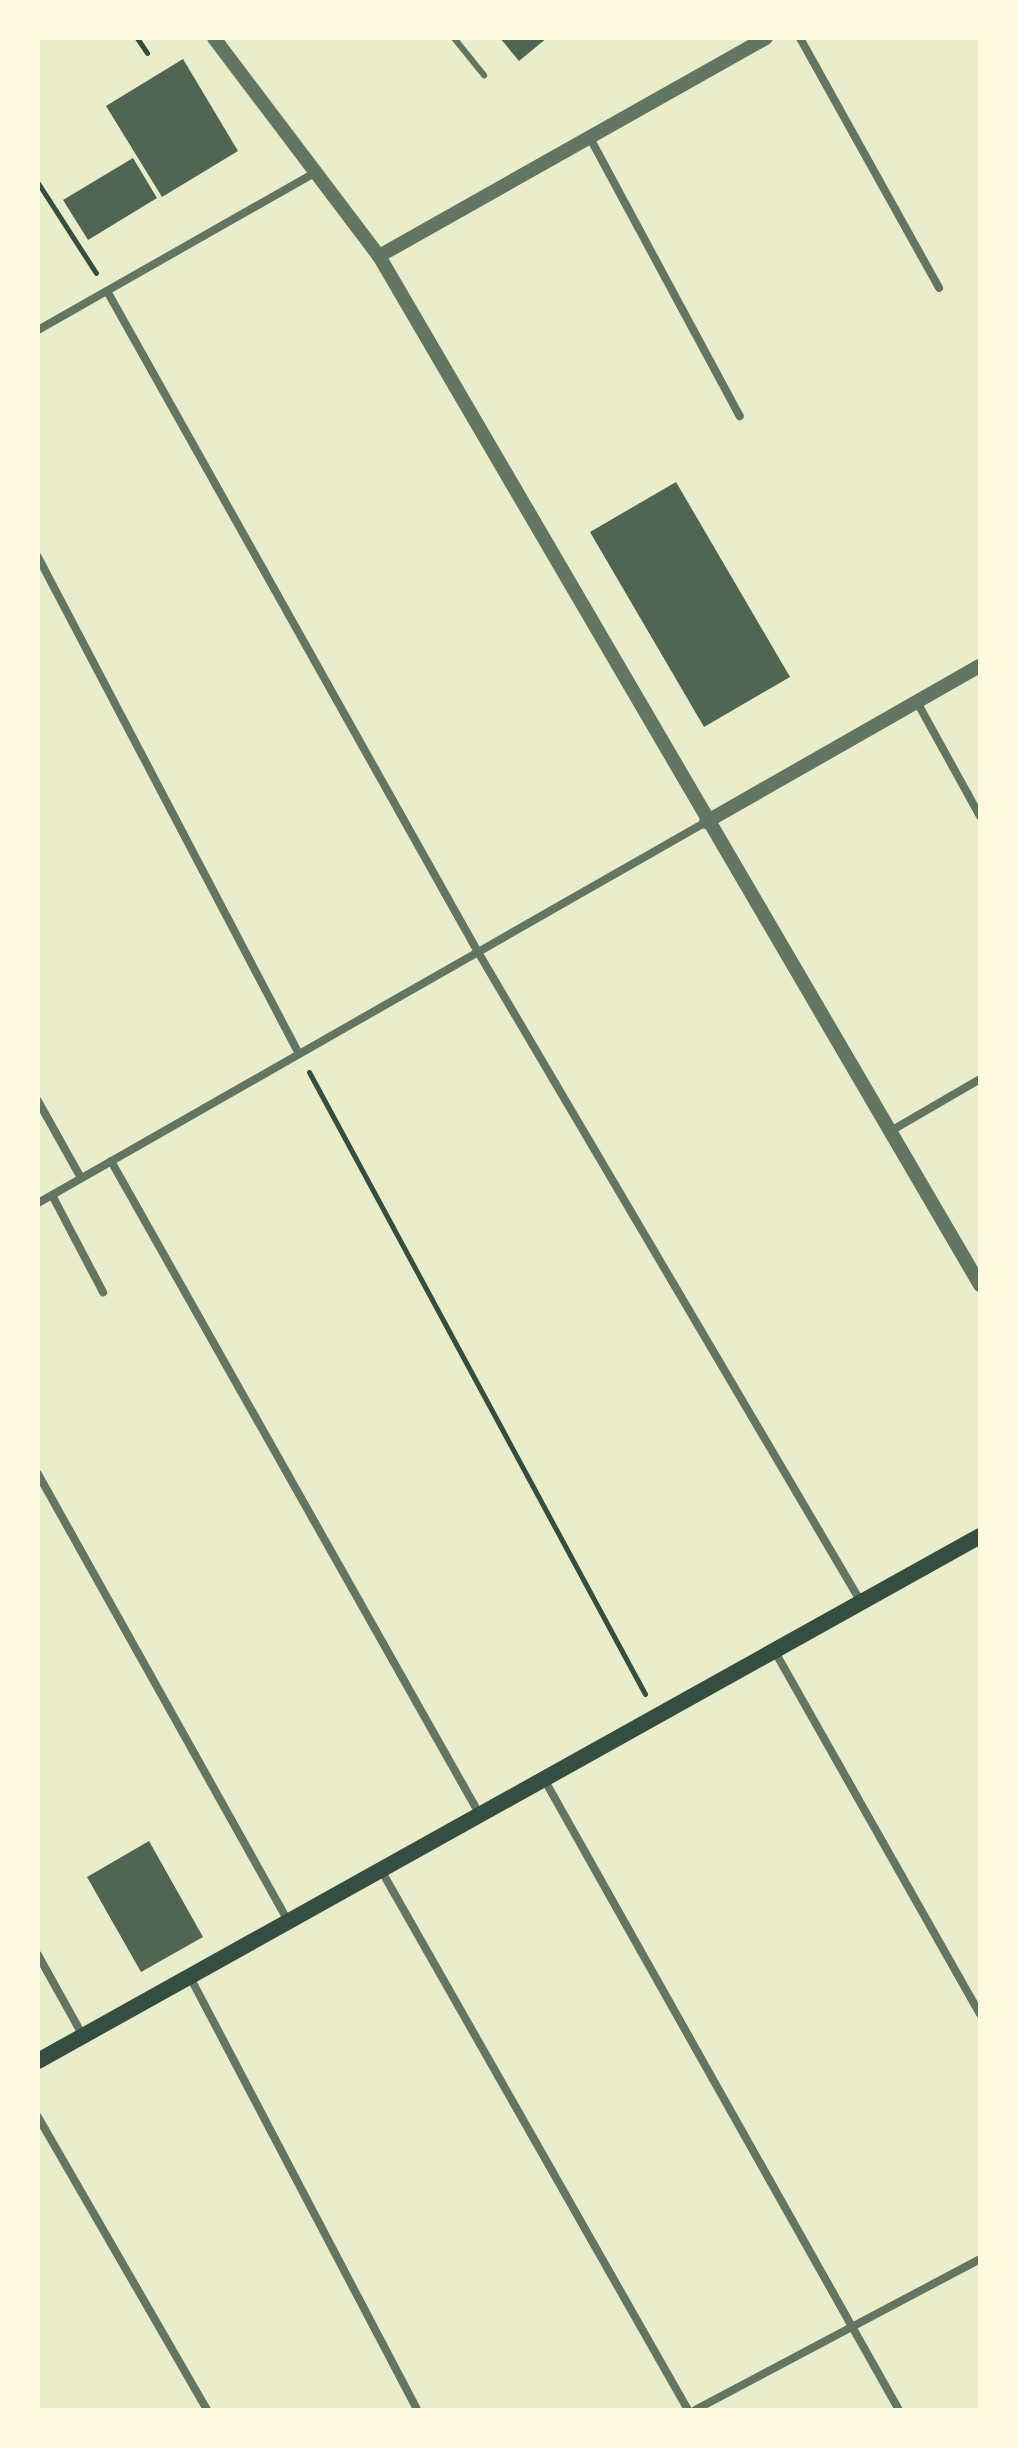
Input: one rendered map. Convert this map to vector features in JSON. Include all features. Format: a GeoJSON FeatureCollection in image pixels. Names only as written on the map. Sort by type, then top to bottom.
{"type":"FeatureCollection","features":[{"type":"Feature","properties":{"kind":"main road"},"geometry":{"type":"LineString","coordinates":[[38,2061],[980,1536]]}},
{"type":"Feature","properties":{"kind":"street"},"geometry":{"type":"LineString","coordinates":[[214,38],[379,256],[706,822],[980,1285]]}},
{"type":"Feature","properties":{"kind":"street"},"geometry":{"type":"LineString","coordinates":[[379,256],[766,38]]}},
{"type":"Feature","properties":{"kind":"street"},"geometry":{"type":"LineString","coordinates":[[800,38],[939,288]]}},
{"type":"Feature","properties":{"kind":"street"},"geometry":{"type":"LineString","coordinates":[[590,138],[740,416]]}},
{"type":"Feature","properties":{"kind":"street"},"geometry":{"type":"LineString","coordinates":[[38,330],[316,172]]}},
{"type":"Feature","properties":{"kind":"street"},"geometry":{"type":"LineString","coordinates":[[107,291],[478,952],[861,1602]]}},
{"type":"Feature","properties":{"kind":"street"},"geometry":{"type":"LineString","coordinates":[[38,557],[299,1054]]}},
{"type":"Feature","properties":{"kind":"street"},"geometry":{"type":"LineString","coordinates":[[38,1203],[980,666]]}},
{"type":"Feature","properties":{"kind":"street"},"geometry":{"type":"LineString","coordinates":[[917,702],[980,816]]}},
{"type":"Feature","properties":{"kind":"street"},"geometry":{"type":"LineString","coordinates":[[888,1132],[980,1079]]}},
{"type":"Feature","properties":{"kind":"street"},"geometry":{"type":"LineString","coordinates":[[38,1101],[81,1178]]}},
{"type":"Feature","properties":{"kind":"street"},"geometry":{"type":"LineString","coordinates":[[111,1161],[480,1815]]}},
{"type":"Feature","properties":{"kind":"street"},"geometry":{"type":"LineString","coordinates":[[52,1195],[103,1292]]}},
{"type":"Feature","properties":{"kind":"street"},"geometry":{"type":"LineString","coordinates":[[38,1474],[288,1921]]}},
{"type":"Feature","properties":{"kind":"street"},"geometry":{"type":"LineString","coordinates":[[774,1650],[980,2014]]}},
{"type":"Feature","properties":{"kind":"street"},"geometry":{"type":"LineString","coordinates":[[544,1779],[899,2410]]}},
{"type":"Feature","properties":{"kind":"street"},"geometry":{"type":"LineString","coordinates":[[380,1870],[688,2410]]}},
{"type":"Feature","properties":{"kind":"street"},"geometry":{"type":"LineString","coordinates":[[38,1955],[83,2036]]}},
{"type":"Feature","properties":{"kind":"street"},"geometry":{"type":"LineString","coordinates":[[190,1976],[416,2408]]}},
{"type":"Feature","properties":{"kind":"street"},"geometry":{"type":"LineString","coordinates":[[38,2117],[207,2410]]}},
{"type":"Feature","properties":{"kind":"street"},"geometry":{"type":"LineString","coordinates":[[695,2410],[980,2259]]}},
{"type":"Feature","properties":{"kind":"lane"},"geometry":{"type":"LineString","coordinates":[[454,38],[484,75]]}},
{"type":"Feature","properties":{"kind":"path"},"geometry":{"type":"LineString","coordinates":[[137,38],[147,53]]}},
{"type":"Feature","properties":{"kind":"path"},"geometry":{"type":"LineString","coordinates":[[38,183],[107,291]]}},
{"type":"Feature","properties":{"kind":"path"},"geometry":{"type":"LineString","coordinates":[[299,1054],[656,1715]]}},
{"type":"Feature","properties":{"kind":"building"},"geometry":{"type":"Polygon","coordinates":[[[500,38],[547,38],[519,61],[500,38]]]}},
{"type":"Feature","properties":{"kind":"building"},"geometry":{"type":"Polygon","coordinates":[[[183,59],[238,151],[162,197],[106,106],[183,59]]]}},
{"type":"Feature","properties":{"kind":"building"},"geometry":{"type":"Polygon","coordinates":[[[133,158],[157,198],[88,240],[63,200],[133,158]]]}},
{"type":"Feature","properties":{"kind":"building"},"geometry":{"type":"Polygon","coordinates":[[[676,482],[790,677],[704,727],[590,532],[676,482]]]}},
{"type":"Feature","properties":{"kind":"building"},"geometry":{"type":"Polygon","coordinates":[[[149,1841],[203,1937],[141,1972],[87,1877],[149,1841]]]}}]}
